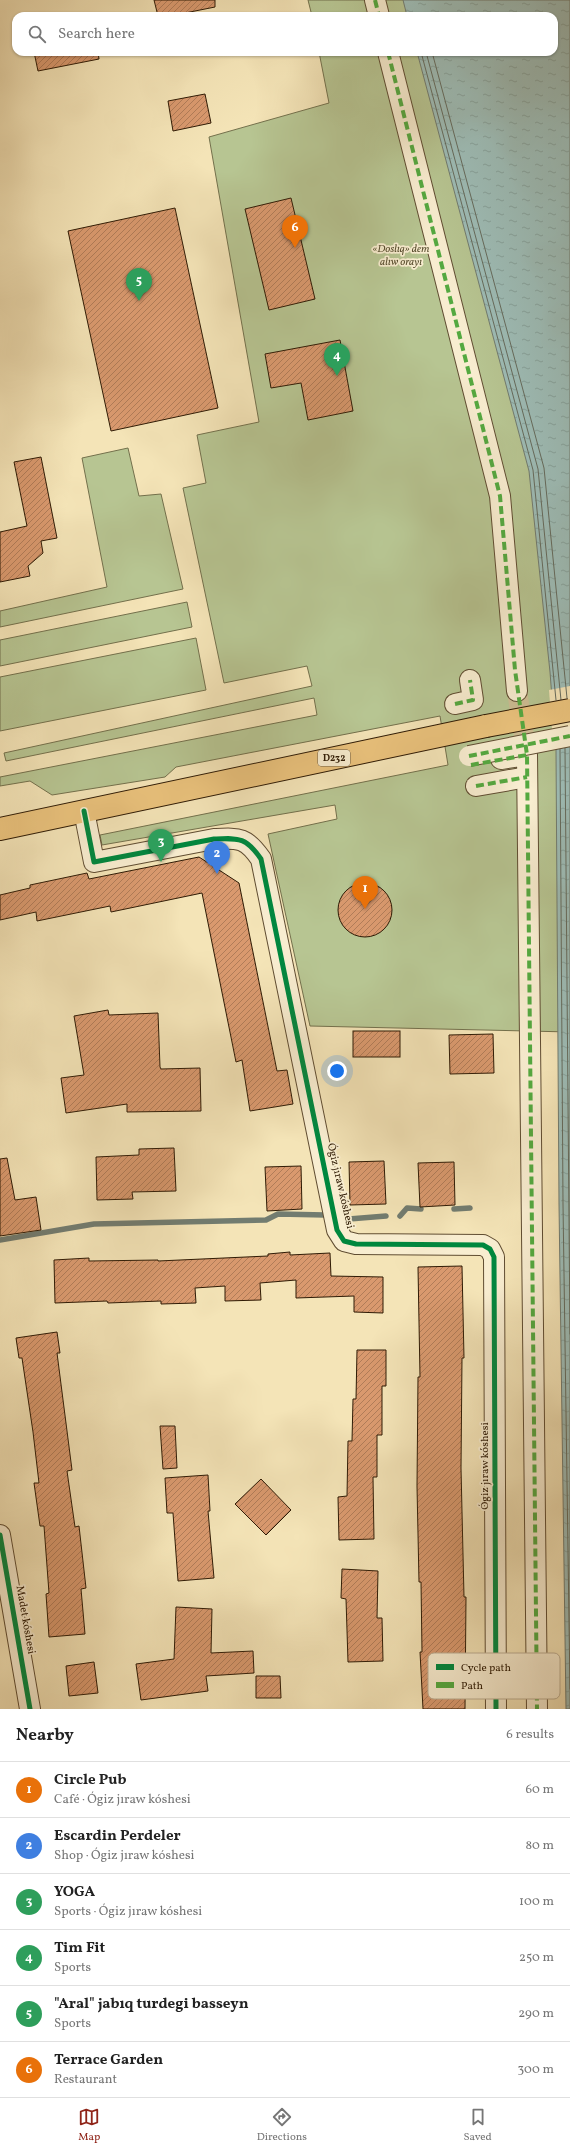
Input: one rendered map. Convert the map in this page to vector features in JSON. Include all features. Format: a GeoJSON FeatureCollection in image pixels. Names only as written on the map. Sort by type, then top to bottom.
{"type":"FeatureCollection","features":[{"type":"Feature","properties":{"kind":"main road","name":"D232"},"geometry":{"type":"LineString","coordinates":[[0,829],[486,726],[570,710]]}},
{"type":"Feature","properties":{"kind":"street"},"geometry":{"type":"LineString","coordinates":[[375,0],[378,12]]}},
{"type":"Feature","properties":{"kind":"street"},"geometry":{"type":"LineString","coordinates":[[389,56],[500,496],[517,691]]}},
{"type":"Feature","properties":{"kind":"street"},"geometry":{"type":"LineString","coordinates":[[454,704],[473,700],[470,680]]}},
{"type":"Feature","properties":{"kind":"street"},"geometry":{"type":"LineString","coordinates":[[536,1653],[527,754],[470,760],[570,736]]}},
{"type":"Feature","properties":{"kind":"street"},"geometry":{"type":"LineString","coordinates":[[476,786],[527,777]]}},
{"type":"Feature","properties":{"kind":"street","name":"Ógiz jıraw kóshesi"},"geometry":{"type":"LineString","coordinates":[[84,811],[94,862],[214,839],[234,838],[251,844],[261,858],[337,1230],[344,1241],[356,1244],[483,1246],[490,1249],[494,1257],[496,1653]]}},
{"type":"Feature","properties":{"kind":"street","name":"Madet kóshesi"},"geometry":{"type":"LineString","coordinates":[[0,1535],[30,1709]]}},
{"type":"Feature","properties":{"kind":"street","name":"Ógiz jıraw kóshesi"},"geometry":{"type":"LineString","coordinates":[[496,1699],[496,1709]]}},
{"type":"Feature","properties":{"kind":"street"},"geometry":{"type":"LineString","coordinates":[[537,1699],[537,1709]]}},
{"type":"Feature","properties":{"kind":"green space","name":"«Doslıq» dem alıw orayı"},"geometry":{"type":"Polygon","coordinates":[[[308,0],[570,0],[570,1032],[310,1026],[268,834],[337,819],[335,805],[102,845],[100,835],[448,765],[440,716],[176,767],[165,777],[52,795],[30,781],[0,786],[0,777],[317,715],[314,698],[6,761],[4,753],[312,686],[307,666],[224,683],[183,488],[206,483],[197,435],[259,422],[209,137],[329,103],[320,56],[558,56],[558,12],[311,12],[308,0]]]}},
{"type":"Feature","properties":{"kind":"green space"},"geometry":{"type":"Polygon","coordinates":[[[128,448],[139,496],[161,494],[183,589],[0,627],[0,611],[107,587],[82,458],[128,448]]]}},
{"type":"Feature","properties":{"kind":"green space"},"geometry":{"type":"Polygon","coordinates":[[[187,602],[192,627],[0,666],[0,640],[187,602]]]}},
{"type":"Feature","properties":{"kind":"green space"},"geometry":{"type":"Polygon","coordinates":[[[196,638],[206,690],[0,731],[0,677],[196,638]]]}},
{"type":"Feature","properties":{"kind":"water"},"geometry":{"type":"Polygon","coordinates":[[[403,0],[570,0],[570,1709],[566,1709],[559,1204],[556,750],[550,672],[529,471],[418,56],[558,56],[558,12],[406,12],[403,0]]]}},
{"type":"Feature","properties":{"kind":"pier"},"geometry":{"type":"Polygon","coordinates":[[[570,686],[570,740],[553,743],[549,690],[570,686]]]}},
{"type":"Feature","properties":{"kind":"building"},"geometry":{"type":"Polygon","coordinates":[[[154,0],[215,0],[215,7],[190,12],[157,12],[154,0]]]}},
{"type":"Feature","properties":{"kind":"building"},"geometry":{"type":"Polygon","coordinates":[[[35,56],[99,56],[99,59],[38,71],[35,56]]]}},
{"type":"Feature","properties":{"kind":"building"},"geometry":{"type":"Polygon","coordinates":[[[205,94],[211,123],[173,131],[168,101],[205,94]]]}},
{"type":"Feature","properties":{"kind":"building"},"geometry":{"type":"Polygon","coordinates":[[[291,198],[315,299],[269,310],[245,209],[291,198]]]}},
{"type":"Feature","properties":{"kind":"building"},"geometry":{"type":"Polygon","coordinates":[[[175,208],[218,408],[111,431],[68,231],[175,208]]]}},
{"type":"Feature","properties":{"kind":"building"},"geometry":{"type":"Polygon","coordinates":[[[340,340],[353,411],[308,420],[301,383],[271,388],[265,354],[340,340]]]}},
{"type":"Feature","properties":{"kind":"building"},"geometry":{"type":"Polygon","coordinates":[[[41,457],[57,538],[41,541],[43,553],[28,566],[30,576],[0,582],[0,532],[27,526],[14,462],[41,457]]]}},
{"type":"Feature","properties":{"kind":"building"},"geometry":{"type":"Polygon","coordinates":[[[199,857],[239,883],[277,1071],[287,1070],[293,1104],[250,1111],[242,1060],[236,1062],[202,893],[111,912],[110,906],[37,921],[36,912],[0,920],[0,895],[30,888],[30,885],[87,873],[89,879],[199,857]]]}},
{"type":"Feature","properties":{"kind":"building"},"geometry":{"type":"Polygon","coordinates":[[[365,883],[375,885],[384,891],[390,900],[392,910],[390,920],[384,929],[375,935],[365,937],[355,935],[346,929],[340,920],[338,910],[340,900],[346,891],[355,885],[365,883]]]}},
{"type":"Feature","properties":{"kind":"building"},"geometry":{"type":"Polygon","coordinates":[[[108,1010],[109,1015],[158,1013],[160,1067],[161,1069],[200,1068],[201,1111],[127,1112],[127,1104],[66,1113],[61,1078],[84,1075],[74,1016],[108,1010]]]}},
{"type":"Feature","properties":{"kind":"building"},"geometry":{"type":"Polygon","coordinates":[[[353,1031],[400,1031],[400,1057],[353,1057],[353,1031]]]}},
{"type":"Feature","properties":{"kind":"building"},"geometry":{"type":"Polygon","coordinates":[[[493,1034],[494,1073],[450,1074],[449,1035],[493,1034]]]}},
{"type":"Feature","properties":{"kind":"building"},"geometry":{"type":"Polygon","coordinates":[[[174,1148],[176,1191],[132,1192],[133,1199],[97,1200],[96,1157],[139,1155],[139,1149],[174,1148]]]}},
{"type":"Feature","properties":{"kind":"building"},"geometry":{"type":"Polygon","coordinates":[[[7,1158],[15,1200],[36,1197],[41,1230],[0,1236],[0,1159],[7,1158]]]}},
{"type":"Feature","properties":{"kind":"building"},"geometry":{"type":"Polygon","coordinates":[[[384,1161],[386,1204],[350,1205],[349,1162],[384,1161]]]}},
{"type":"Feature","properties":{"kind":"building"},"geometry":{"type":"Polygon","coordinates":[[[454,1162],[455,1205],[420,1207],[418,1163],[454,1162]]]}},
{"type":"Feature","properties":{"kind":"building"},"geometry":{"type":"Polygon","coordinates":[[[301,1166],[302,1209],[267,1211],[265,1167],[301,1166]]]}},
{"type":"Feature","properties":{"kind":"building"},"geometry":{"type":"Polygon","coordinates":[[[290,1252],[290,1255],[330,1253],[331,1276],[383,1277],[383,1313],[354,1312],[354,1296],[296,1298],[296,1280],[260,1283],[261,1300],[225,1301],[225,1286],[195,1288],[196,1303],[161,1304],[161,1301],[108,1303],[107,1301],[55,1303],[54,1260],[89,1258],[89,1261],[158,1261],[268,1256],[268,1254],[290,1252]]]}},
{"type":"Feature","properties":{"kind":"building"},"geometry":{"type":"Polygon","coordinates":[[[462,1266],[464,1358],[462,1358],[461,1468],[464,1597],[466,1597],[466,1653],[428,1653],[428,1699],[465,1699],[465,1709],[423,1709],[420,1652],[422,1652],[421,1582],[419,1582],[417,1486],[418,1377],[420,1377],[418,1267],[462,1266]]]}},
{"type":"Feature","properties":{"kind":"building"},"geometry":{"type":"Polygon","coordinates":[[[57,1332],[60,1353],[57,1353],[72,1470],[67,1471],[75,1527],[79,1526],[86,1588],[81,1589],[85,1634],[49,1637],[46,1594],[49,1593],[44,1526],[40,1526],[34,1483],[39,1483],[33,1432],[22,1358],[19,1358],[16,1338],[57,1332]]]}},
{"type":"Feature","properties":{"kind":"building"},"geometry":{"type":"Polygon","coordinates":[[[357,1350],[386,1350],[386,1386],[382,1386],[382,1435],[377,1435],[377,1477],[373,1477],[374,1539],[339,1540],[338,1497],[347,1496],[348,1441],[352,1441],[353,1399],[356,1399],[357,1350]]]}},
{"type":"Feature","properties":{"kind":"building"},"geometry":{"type":"Polygon","coordinates":[[[160,1426],[175,1426],[177,1468],[163,1469],[160,1426]]]}},
{"type":"Feature","properties":{"kind":"building"},"geometry":{"type":"Polygon","coordinates":[[[208,1475],[210,1511],[208,1511],[214,1578],[178,1581],[173,1513],[167,1513],[165,1478],[208,1475]]]}},
{"type":"Feature","properties":{"kind":"building"},"geometry":{"type":"Polygon","coordinates":[[[261,1479],[291,1510],[266,1535],[235,1504],[261,1479]]]}},
{"type":"Feature","properties":{"kind":"building"},"geometry":{"type":"Polygon","coordinates":[[[342,1569],[378,1571],[377,1618],[382,1618],[383,1661],[348,1662],[346,1599],[341,1598],[342,1569]]]}},
{"type":"Feature","properties":{"kind":"building"},"geometry":{"type":"Polygon","coordinates":[[[176,1607],[212,1609],[211,1653],[253,1651],[254,1673],[206,1676],[208,1691],[141,1700],[136,1664],[174,1659],[176,1607]]]}},
{"type":"Feature","properties":{"kind":"building"},"geometry":{"type":"Polygon","coordinates":[[[94,1662],[98,1693],[69,1696],[66,1666],[94,1662]]]}},
{"type":"Feature","properties":{"kind":"building"},"geometry":{"type":"Polygon","coordinates":[[[256,1676],[280,1676],[281,1698],[256,1698],[256,1676]]]}},
{"type":"Feature","properties":{"kind":"waterway"},"geometry":{"type":"LineString","coordinates":[[400,1216],[407,1208],[421,1209]]}},
{"type":"Feature","properties":{"kind":"waterway"},"geometry":{"type":"LineString","coordinates":[[454,1209],[470,1208]]}},
{"type":"Feature","properties":{"kind":"waterway"},"geometry":{"type":"LineString","coordinates":[[0,1240],[94,1224],[266,1220],[278,1214],[325,1215]]}},
{"type":"Feature","properties":{"kind":"waterway"},"geometry":{"type":"LineString","coordinates":[[349,1219],[386,1216]]}},
{"type":"Feature","properties":{"kind":"tunnel"},"geometry":{"type":"LineString","coordinates":[[517,691],[527,755]]}},
{"type":"Feature","properties":{"kind":"marked path"},"geometry":{"type":"LineString","coordinates":[[375,0],[378,12]]}},
{"type":"Feature","properties":{"kind":"marked path"},"geometry":{"type":"LineString","coordinates":[[389,56],[500,496],[515,670],[527,755],[536,1653]]}},
{"type":"Feature","properties":{"kind":"marked path"},"geometry":{"type":"LineString","coordinates":[[455,704],[473,700],[470,680]]}},
{"type":"Feature","properties":{"kind":"marked path"},"geometry":{"type":"LineString","coordinates":[[469,756],[570,736]]}},
{"type":"Feature","properties":{"kind":"marked path"},"geometry":{"type":"LineString","coordinates":[[471,765],[527,755]]}},
{"type":"Feature","properties":{"kind":"marked path"},"geometry":{"type":"LineString","coordinates":[[476,786],[527,777]]}},
{"type":"Feature","properties":{"kind":"marked path"},"geometry":{"type":"LineString","coordinates":[[537,1699],[537,1709]]}},
{"type":"Feature","properties":{"kind":"cycle path"},"geometry":{"type":"LineString","coordinates":[[84,811],[94,862],[214,839],[241,840],[251,846],[261,859],[337,1230],[344,1241],[356,1244],[483,1245],[490,1249],[494,1257],[496,1653]]}},
{"type":"Feature","properties":{"kind":"cycle path"},"geometry":{"type":"LineString","coordinates":[[0,1535],[30,1709]]}},
{"type":"Feature","properties":{"kind":"cycle path"},"geometry":{"type":"LineString","coordinates":[[496,1699],[496,1709]]}},
{"type":"Feature","properties":{"kind":"place","name":"Terrace Garden"},"geometry":{"type":"Point","coordinates":[295,248]}},
{"type":"Feature","properties":{"kind":"place","name":"\"Aral\" jabıq turdegi basseyn"},"geometry":{"type":"Point","coordinates":[139,301]}},
{"type":"Feature","properties":{"kind":"place","name":"Tim Fit"},"geometry":{"type":"Point","coordinates":[337,376]}},
{"type":"Feature","properties":{"kind":"place","name":"YOGA"},"geometry":{"type":"Point","coordinates":[161,862]}},
{"type":"Feature","properties":{"kind":"place","name":"Escardin Perdeler"},"geometry":{"type":"Point","coordinates":[217,874]}},
{"type":"Feature","properties":{"kind":"place","name":"Circle Pub"},"geometry":{"type":"Point","coordinates":[365,909]}}]}
